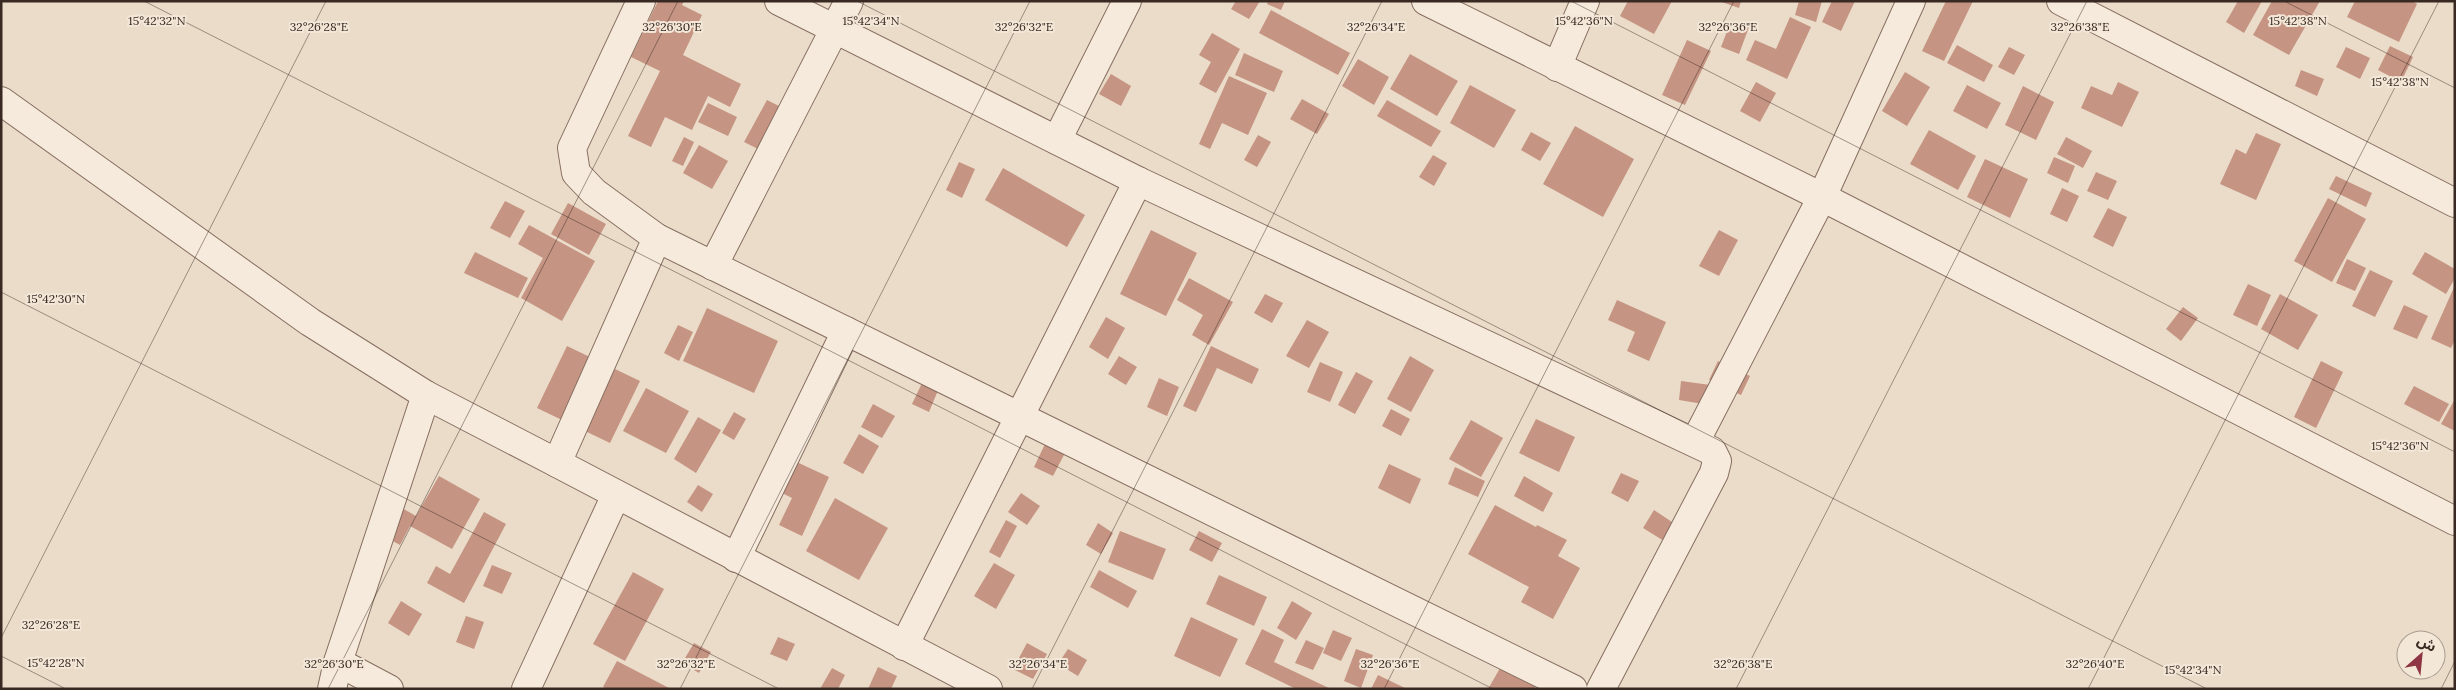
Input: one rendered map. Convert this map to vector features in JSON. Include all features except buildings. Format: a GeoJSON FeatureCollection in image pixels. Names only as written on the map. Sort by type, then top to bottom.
{"type":"FeatureCollection","features":[{"type":"Feature","properties":{"kind":"street"},"geometry":{"type":"LineString","coordinates":[[641,1],[572,148],[576,173],[594,192],[657,238],[1573,689]]}},
{"type":"Feature","properties":{"kind":"street"},"geometry":{"type":"LineString","coordinates":[[779,1],[833,30],[1138,181],[1695,442],[1712,452],[1717,461],[1714,473],[1601,689]]}},
{"type":"Feature","properties":{"kind":"street"},"geometry":{"type":"LineString","coordinates":[[713,266],[849,1]]}},
{"type":"Feature","properties":{"kind":"street"},"geometry":{"type":"LineString","coordinates":[[1057,140],[1127,1]]}},
{"type":"Feature","properties":{"kind":"street"},"geometry":{"type":"LineString","coordinates":[[1426,1],[1822,197],[2455,521]]}},
{"type":"Feature","properties":{"kind":"street"},"geometry":{"type":"LineString","coordinates":[[1557,67],[1585,1]]}},
{"type":"Feature","properties":{"kind":"street"},"geometry":{"type":"LineString","coordinates":[[1695,442],[1822,197],[1911,1]]}},
{"type":"Feature","properties":{"kind":"street"},"geometry":{"type":"LineString","coordinates":[[2062,1],[2096,9],[2455,203]]}},
{"type":"Feature","properties":{"kind":"street"},"geometry":{"type":"LineString","coordinates":[[1,101],[310,322],[426,395],[988,689]]}},
{"type":"Feature","properties":{"kind":"street"},"geometry":{"type":"LineString","coordinates":[[904,646],[1138,181]]}},
{"type":"Feature","properties":{"kind":"street"},"geometry":{"type":"LineString","coordinates":[[557,463],[657,238]]}},
{"type":"Feature","properties":{"kind":"street"},"geometry":{"type":"LineString","coordinates":[[736,558],[846,331]]}},
{"type":"Feature","properties":{"kind":"street"},"geometry":{"type":"LineString","coordinates":[[332,689],[338,662],[426,395]]}},
{"type":"Feature","properties":{"kind":"street"},"geometry":{"type":"LineString","coordinates":[[526,689],[616,495]]}},
{"type":"Feature","properties":{"kind":"street"},"geometry":{"type":"LineString","coordinates":[[338,662],[389,689]]}}]}
